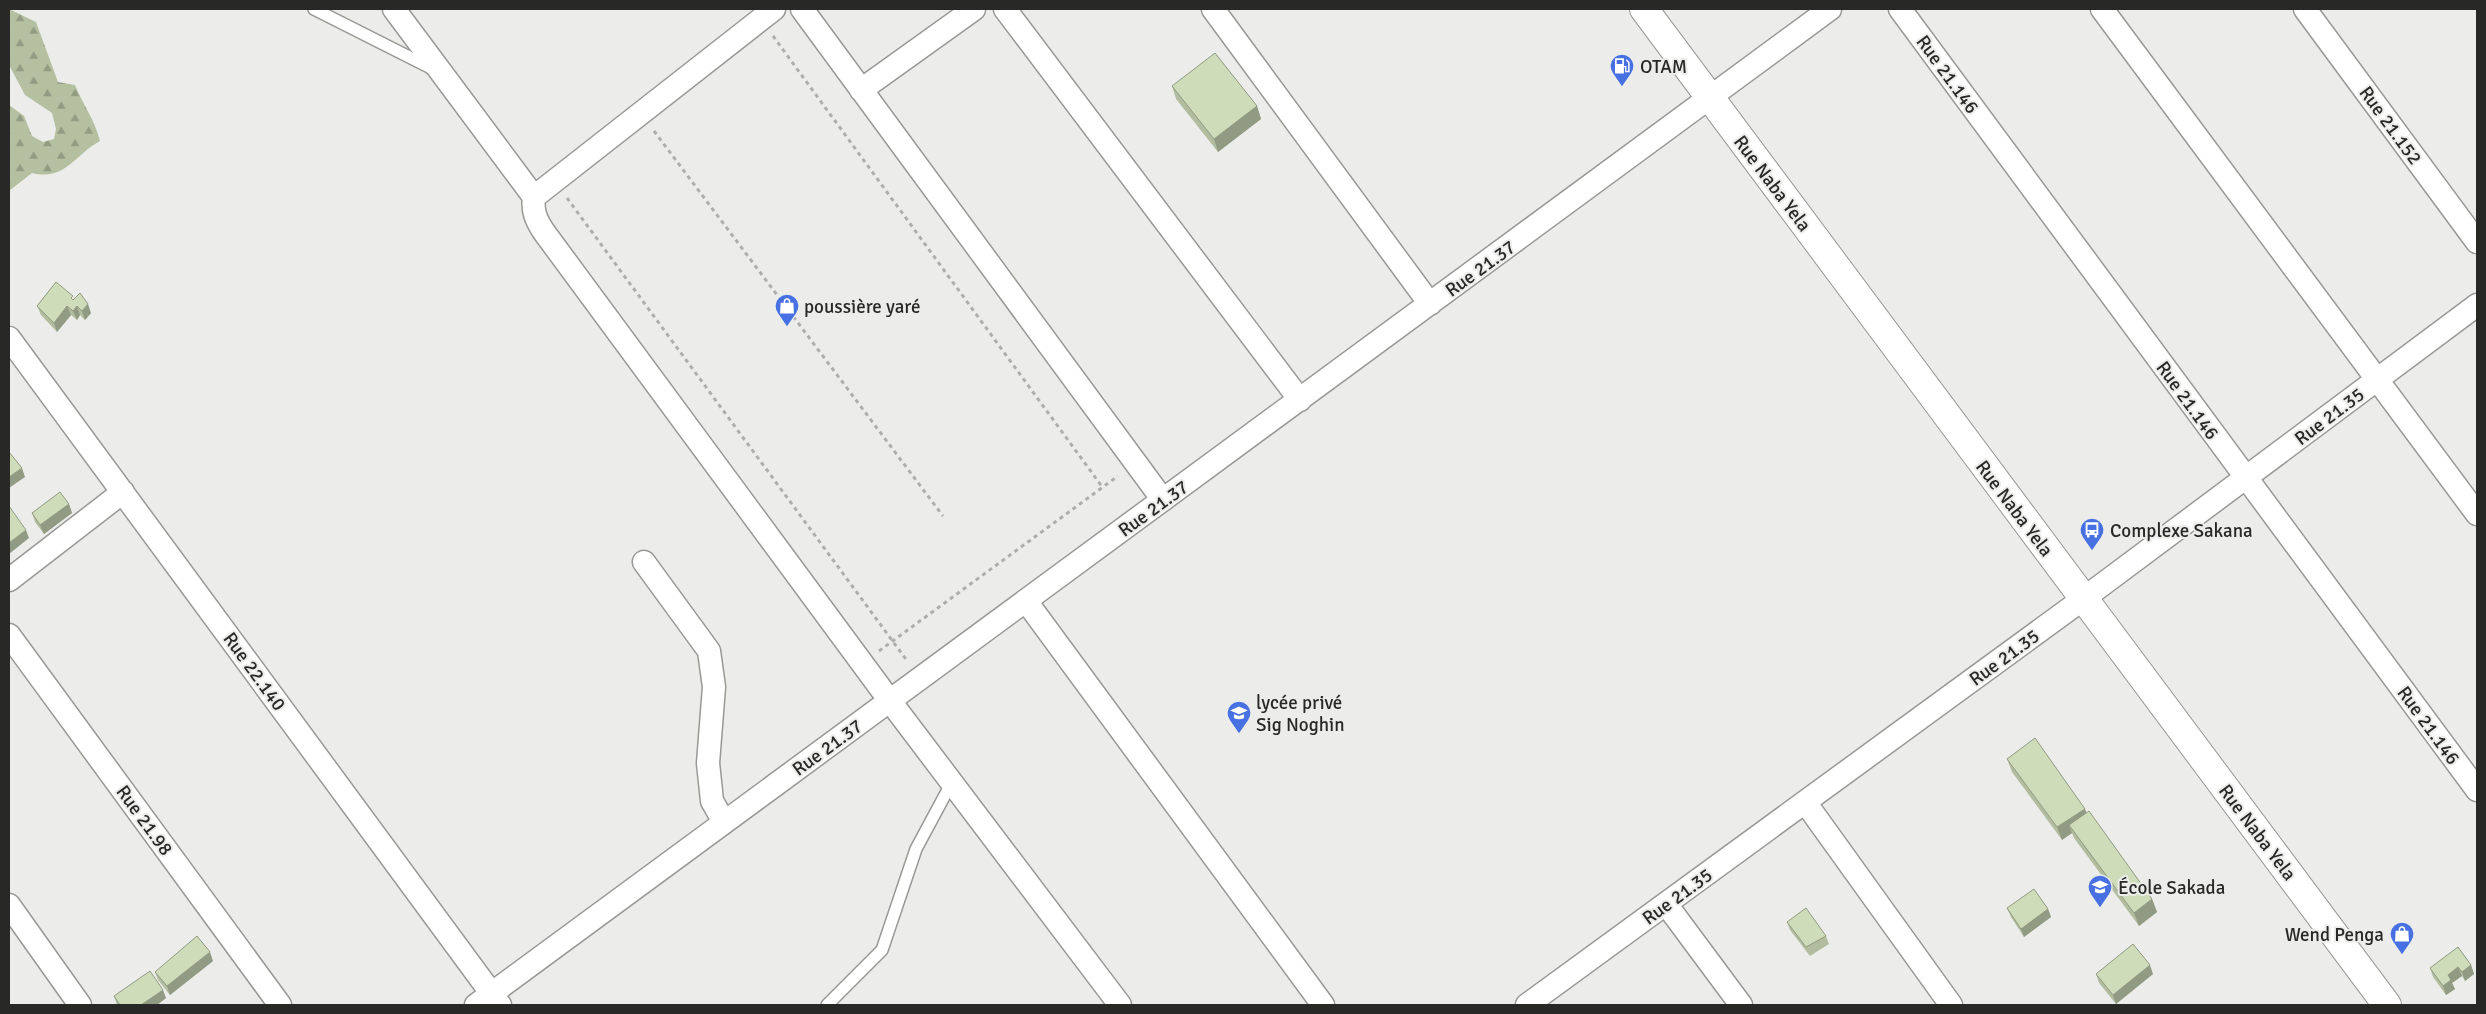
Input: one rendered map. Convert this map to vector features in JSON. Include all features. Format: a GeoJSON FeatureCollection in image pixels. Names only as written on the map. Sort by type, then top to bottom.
{"type":"FeatureCollection","features":[{"type":"Feature","properties":{"kind":"street"},"geometry":{"type":"LineString","coordinates":[[394,9],[534,197],[533,207],[536,218],[544,232],[890,701],[1120,1005]]}},
{"type":"Feature","properties":{"kind":"street"},"geometry":{"type":"LineString","coordinates":[[802,9],[1163,500]]}},
{"type":"Feature","properties":{"kind":"street"},"geometry":{"type":"LineString","coordinates":[[861,90],[974,9]]}},
{"type":"Feature","properties":{"kind":"street"},"geometry":{"type":"LineString","coordinates":[[1005,9],[1300,400]]}},
{"type":"Feature","properties":{"kind":"street"},"geometry":{"type":"LineString","coordinates":[[1213,9],[1430,304]]}},
{"type":"Feature","properties":{"kind":"street","name":"Rue Naba Yela"},"geometry":{"type":"LineString","coordinates":[[1644,9],[2388,1005]]}},
{"type":"Feature","properties":{"kind":"street","name":"Rue 21.37"},"geometry":{"type":"LineString","coordinates":[[489,1001],[724,822],[1830,9]]}},
{"type":"Feature","properties":{"kind":"street","name":"Rue 21.146"},"geometry":{"type":"LineString","coordinates":[[1900,9],[2477,790]]}},
{"type":"Feature","properties":{"kind":"street"},"geometry":{"type":"LineString","coordinates":[[2102,9],[2477,514]]}},
{"type":"Feature","properties":{"kind":"street","name":"Rue 21.152"},"geometry":{"type":"LineString","coordinates":[[2305,9],[2477,242]]}},
{"type":"Feature","properties":{"kind":"street"},"geometry":{"type":"LineString","coordinates":[[534,197],[767,14]]}},
{"type":"Feature","properties":{"kind":"street","name":"Rue 21.35"},"geometry":{"type":"LineString","coordinates":[[1530,1005],[2083,599],[2477,305]]}},
{"type":"Feature","properties":{"kind":"street","name":"Rue 22.140"},"geometry":{"type":"LineString","coordinates":[[9,338],[123,492],[489,1001]]}},
{"type":"Feature","properties":{"kind":"street"},"geometry":{"type":"LineString","coordinates":[[9,580],[123,492]]}},
{"type":"Feature","properties":{"kind":"street"},"geometry":{"type":"LineString","coordinates":[[644,562],[710,652],[714,687],[709,772],[712,801],[724,822]]}},
{"type":"Feature","properties":{"kind":"street"},"geometry":{"type":"LineString","coordinates":[[1026,601],[1323,1005]]}},
{"type":"Feature","properties":{"kind":"street","name":"Rue 21.98"},"geometry":{"type":"LineString","coordinates":[[9,635],[280,1005]]}},
{"type":"Feature","properties":{"kind":"street"},"geometry":{"type":"LineString","coordinates":[[1805,802],[1951,1005]]}},
{"type":"Feature","properties":{"kind":"street"},"geometry":{"type":"LineString","coordinates":[[1666,904],[1741,1005]]}},
{"type":"Feature","properties":{"kind":"street"},"geometry":{"type":"LineString","coordinates":[[9,905],[80,1005]]}},
{"type":"Feature","properties":{"kind":"lane"},"geometry":{"type":"LineString","coordinates":[[314,9],[444,75]]}},
{"type":"Feature","properties":{"kind":"lane"},"geometry":{"type":"LineString","coordinates":[[827,1005],[882,950],[916,849],[952,782]]}},
{"type":"Feature","properties":{"kind":"path"},"geometry":{"type":"LineString","coordinates":[[767,14],[1103,488]]}},
{"type":"Feature","properties":{"kind":"path"},"geometry":{"type":"LineString","coordinates":[[641,113],[943,516]]}},
{"type":"Feature","properties":{"kind":"path"},"geometry":{"type":"LineString","coordinates":[[555,181],[920,679]]}},
{"type":"Feature","properties":{"kind":"path"},"geometry":{"type":"LineString","coordinates":[[862,662],[1103,488],[1135,462]]}},
{"type":"Feature","properties":{"kind":"green space"},"geometry":{"type":"Polygon","coordinates":[[[9,9],[36,22],[58,82],[75,85],[95,126],[100,141],[62,170],[44,174],[32,173],[9,191],[9,105],[24,116],[32,136],[43,142],[54,139],[56,129],[52,113],[25,95],[9,65],[9,9]]]}},
{"type":"Feature","properties":{"kind":"building"},"geometry":{"type":"Polygon","coordinates":[[[1215,53],[1257,106],[1214,139],[1172,86],[1215,53]]]}},
{"type":"Feature","properties":{"kind":"building"},"geometry":{"type":"Polygon","coordinates":[[[56,282],[73,296],[71,298],[73,300],[80,293],[88,304],[82,311],[77,306],[73,311],[67,306],[54,323],[37,306],[56,282]]]}},
{"type":"Feature","properties":{"kind":"building"},"geometry":{"type":"Polygon","coordinates":[[[9,452],[22,468],[9,477],[9,452]]]}},
{"type":"Feature","properties":{"kind":"building"},"geometry":{"type":"Polygon","coordinates":[[[60,492],[69,504],[40,525],[32,513],[60,492]]]}},
{"type":"Feature","properties":{"kind":"building"},"geometry":{"type":"Polygon","coordinates":[[[9,506],[26,530],[9,543],[9,506]]]}},
{"type":"Feature","properties":{"kind":"building"},"geometry":{"type":"Polygon","coordinates":[[[2035,738],[2085,809],[2057,827],[2007,759],[2035,738]]]}},
{"type":"Feature","properties":{"kind":"building"},"geometry":{"type":"Polygon","coordinates":[[[2089,811],[2152,899],[2134,913],[2069,825],[2089,811]]]}},
{"type":"Feature","properties":{"kind":"building"},"geometry":{"type":"Polygon","coordinates":[[[2034,889],[2048,909],[2021,929],[2007,908],[2034,889]]]}},
{"type":"Feature","properties":{"kind":"building"},"geometry":{"type":"Polygon","coordinates":[[[1806,908],[1826,936],[1806,947],[1787,922],[1806,908]]]}},
{"type":"Feature","properties":{"kind":"building"},"geometry":{"type":"Polygon","coordinates":[[[197,936],[210,952],[167,986],[155,972],[197,936]]]}},
{"type":"Feature","properties":{"kind":"building"},"geometry":{"type":"Polygon","coordinates":[[[2133,944],[2150,965],[2113,995],[2096,974],[2133,944]]]}},
{"type":"Feature","properties":{"kind":"building"},"geometry":{"type":"Polygon","coordinates":[[[2458,947],[2471,965],[2462,972],[2458,967],[2448,975],[2451,980],[2443,986],[2430,968],[2458,947]]]}},
{"type":"Feature","properties":{"kind":"building"},"geometry":{"type":"Polygon","coordinates":[[[150,971],[163,990],[141,1005],[120,1005],[114,996],[150,971]]]}},
{"type":"Feature","properties":{"kind":"place","name":"OTAM"},"geometry":{"type":"Point","coordinates":[1622,87]}},
{"type":"Feature","properties":{"kind":"place","name":"poussière yaré"},"geometry":{"type":"Point","coordinates":[787,327]}},
{"type":"Feature","properties":{"kind":"place","name":"Complexe Sakana"},"geometry":{"type":"Point","coordinates":[2092,551]}},
{"type":"Feature","properties":{"kind":"place","name":"lycée privé Sig Noghin"},"geometry":{"type":"Point","coordinates":[1239,734]}},
{"type":"Feature","properties":{"kind":"place","name":"École Sakada"},"geometry":{"type":"Point","coordinates":[2100,908]}},
{"type":"Feature","properties":{"kind":"place","name":"Wend Penga"},"geometry":{"type":"Point","coordinates":[2402,955]}}]}
